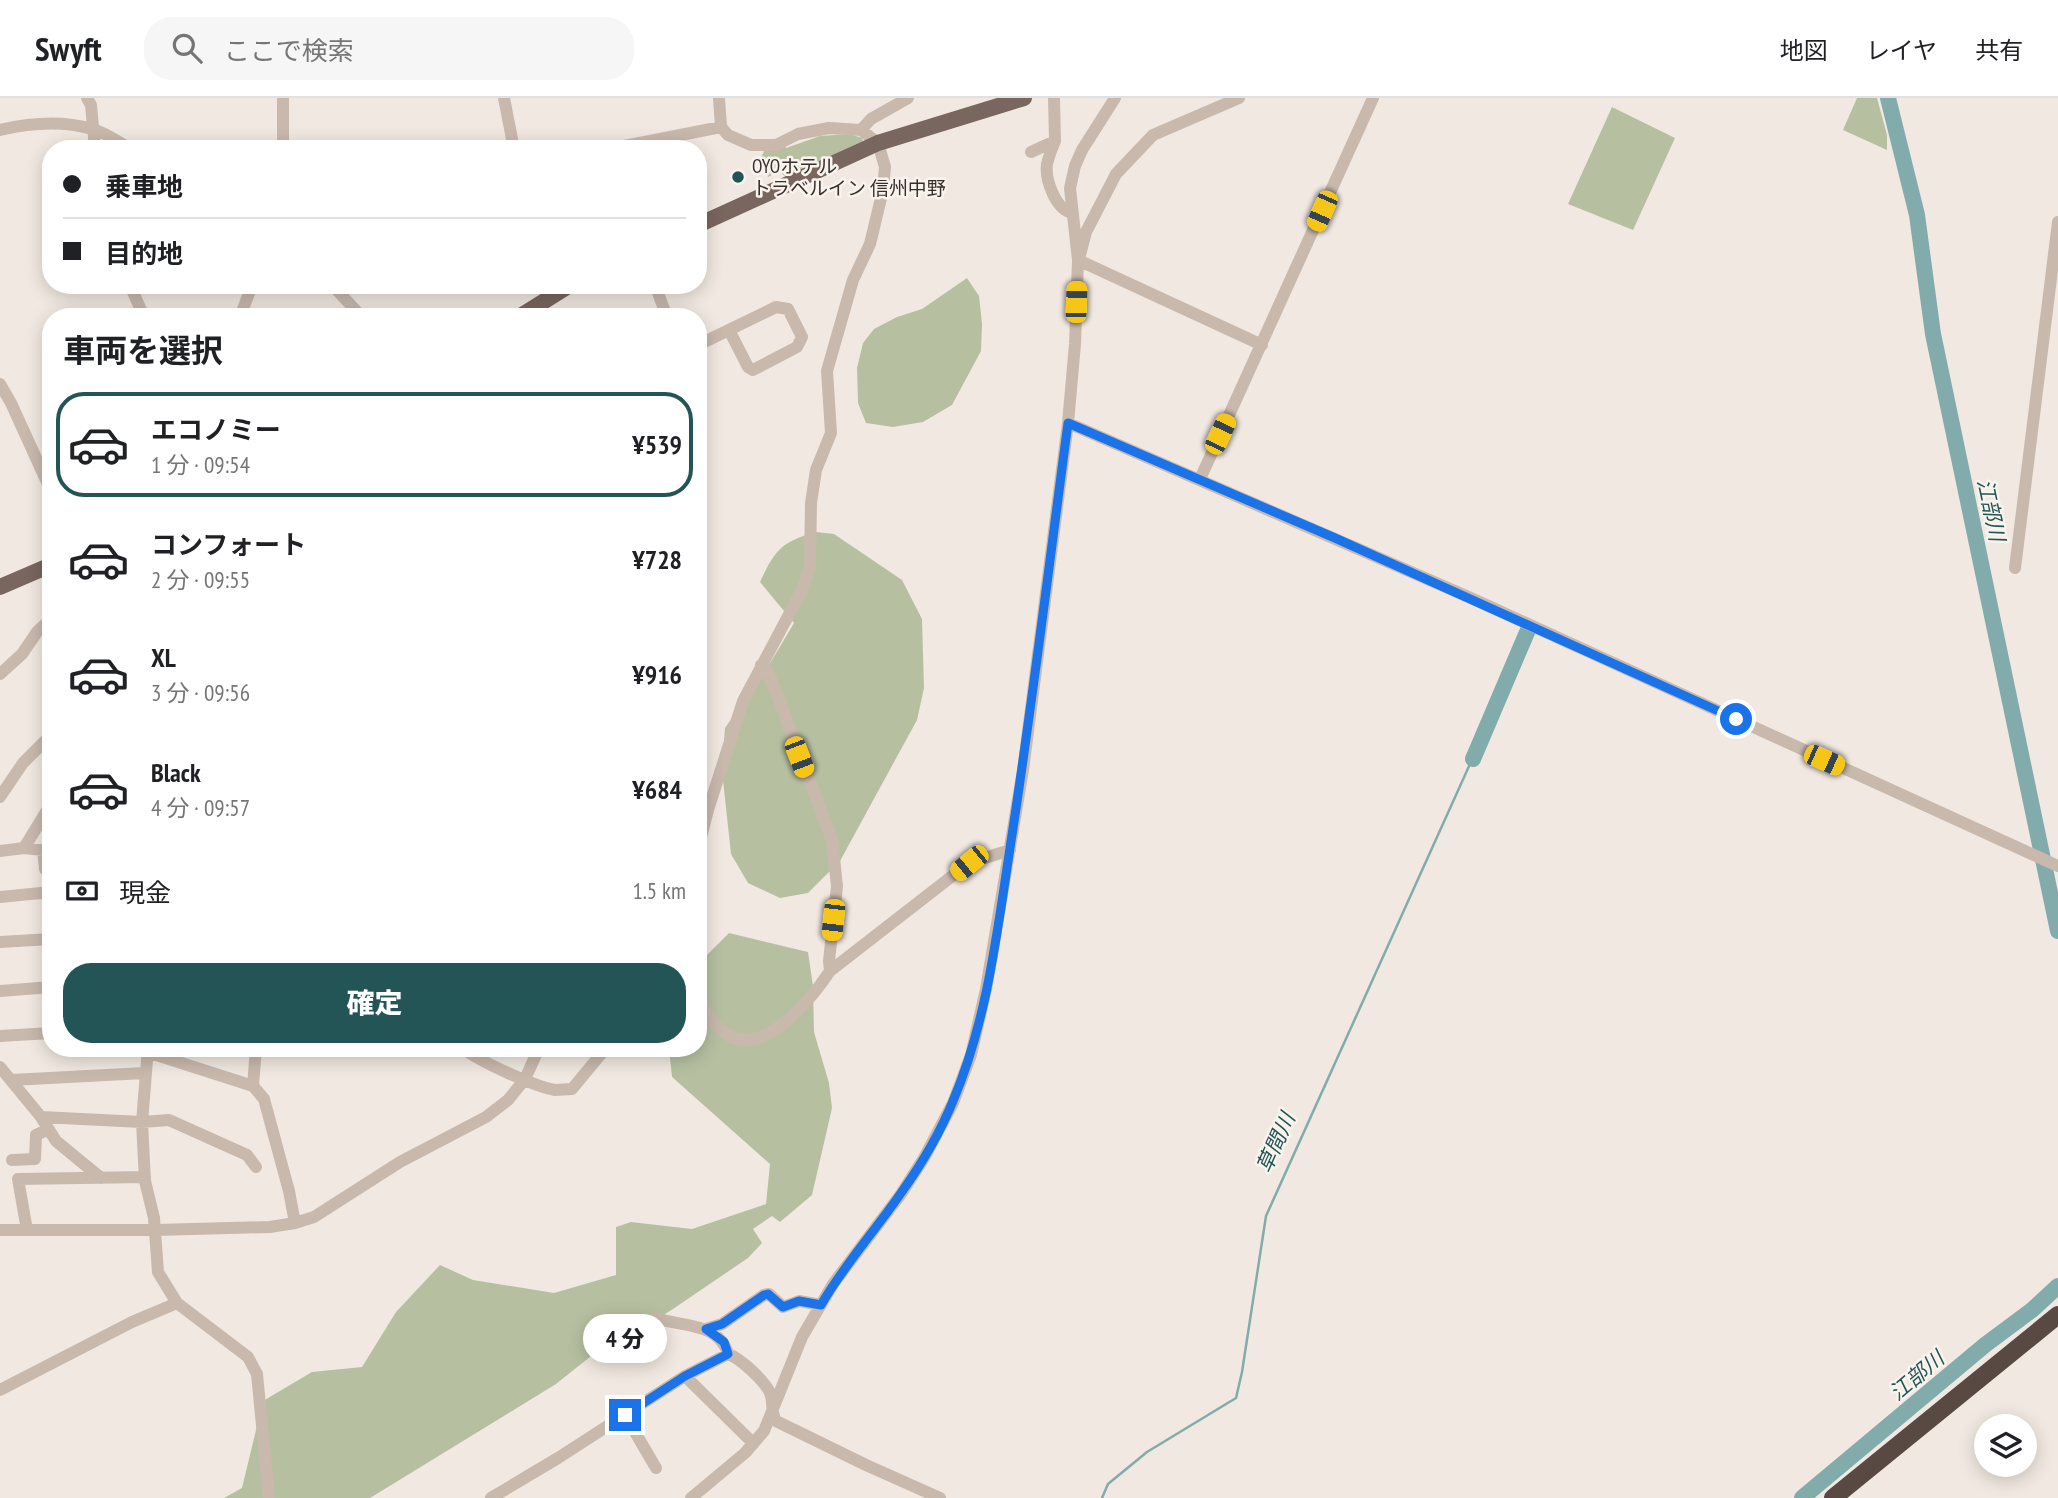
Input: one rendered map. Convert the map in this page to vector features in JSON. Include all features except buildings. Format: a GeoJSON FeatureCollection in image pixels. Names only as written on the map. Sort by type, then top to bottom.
{"type":"FeatureCollection","features":[{"type":"Feature","properties":{"kind":"highway"},"geometry":{"type":"LineString","coordinates":[[1833,1498],[2058,1315]]}},
{"type":"Feature","properties":{"kind":"main road"},"geometry":{"type":"LineString","coordinates":[[707,221],[878,143],[1024,98]]}},
{"type":"Feature","properties":{"kind":"main road"},"geometry":{"type":"LineString","coordinates":[[536,308],[556,294]]}},
{"type":"Feature","properties":{"kind":"main road"},"geometry":{"type":"LineString","coordinates":[[0,587],[42,569]]}},
{"type":"Feature","properties":{"kind":"street"},"geometry":{"type":"LineString","coordinates":[[88,98],[94,140]]}},
{"type":"Feature","properties":{"kind":"street"},"geometry":{"type":"LineString","coordinates":[[283,98],[283,140]]}},
{"type":"Feature","properties":{"kind":"street"},"geometry":{"type":"LineString","coordinates":[[503,98],[512,140]]}},
{"type":"Feature","properties":{"kind":"street"},"geometry":{"type":"LineString","coordinates":[[707,819],[743,701],[803,588],[810,566],[811,503],[816,470],[831,433],[827,371],[853,280],[870,244],[883,190],[885,167],[878,143],[861,130],[829,128],[798,134],[776,145],[751,145],[728,135],[721,127],[719,98]]}},
{"type":"Feature","properties":{"kind":"street"},"geometry":{"type":"LineString","coordinates":[[861,130],[871,119],[908,98]]}},
{"type":"Feature","properties":{"kind":"street"},"geometry":{"type":"LineString","coordinates":[[1055,98],[1055,141],[1047,164],[1048,179],[1057,200],[1066,212],[1072,213]]}},
{"type":"Feature","properties":{"kind":"street"},"geometry":{"type":"LineString","coordinates":[[691,1498],[711,1483],[764,1431],[802,1337],[833,1284],[901,1194],[924,1158],[953,1104],[971,1055],[979,1024],[1028,736],[1068,423],[1075,344],[1078,260],[1070,188],[1075,166],[1115,98]]}},
{"type":"Feature","properties":{"kind":"street"},"geometry":{"type":"LineString","coordinates":[[1078,260],[1082,254],[1086,232],[1116,174],[1153,135],[1239,98]]}},
{"type":"Feature","properties":{"kind":"street"},"geometry":{"type":"LineString","coordinates":[[1200,479],[1373,98]]}},
{"type":"Feature","properties":{"kind":"street"},"geometry":{"type":"LineString","coordinates":[[0,130],[30,123],[59,124],[93,129],[114,140]]}},
{"type":"Feature","properties":{"kind":"street"},"geometry":{"type":"LineString","coordinates":[[655,140],[721,127]]}},
{"type":"Feature","properties":{"kind":"street"},"geometry":{"type":"LineString","coordinates":[[1031,152],[1055,141]]}},
{"type":"Feature","properties":{"kind":"street"},"geometry":{"type":"LineString","coordinates":[[2015,568],[2058,222]]}},
{"type":"Feature","properties":{"kind":"street"},"geometry":{"type":"LineString","coordinates":[[1078,260],[1262,345]]}},
{"type":"Feature","properties":{"kind":"street"},"geometry":{"type":"LineString","coordinates":[[340,294],[354,308]]}},
{"type":"Feature","properties":{"kind":"street"},"geometry":{"type":"LineString","coordinates":[[707,341],[776,307],[788,309],[802,337],[797,347],[753,370],[748,367],[729,330]]}},
{"type":"Feature","properties":{"kind":"street"},"geometry":{"type":"LineString","coordinates":[[0,384],[42,471]]}},
{"type":"Feature","properties":{"kind":"street"},"geometry":{"type":"LineString","coordinates":[[1068,423],[1471,598],[2056,865]]}},
{"type":"Feature","properties":{"kind":"street"},"geometry":{"type":"LineString","coordinates":[[0,674],[22,654],[42,627]]}},
{"type":"Feature","properties":{"kind":"street"},"geometry":{"type":"LineString","coordinates":[[761,665],[773,684],[789,733],[832,840],[837,886],[830,971]]}},
{"type":"Feature","properties":{"kind":"street"},"geometry":{"type":"LineString","coordinates":[[0,797],[23,763],[42,744]]}},
{"type":"Feature","properties":{"kind":"street"},"geometry":{"type":"LineString","coordinates":[[24,848],[42,819]]}},
{"type":"Feature","properties":{"kind":"street"},"geometry":{"type":"LineString","coordinates":[[0,851],[24,848],[42,850]]}},
{"type":"Feature","properties":{"kind":"street"},"geometry":{"type":"LineString","coordinates":[[707,1013],[732,1038],[752,1039],[766,1036],[782,1025],[818,990],[830,971],[969,863],[1010,850]]}},
{"type":"Feature","properties":{"kind":"street"},"geometry":{"type":"LineString","coordinates":[[0,897],[42,893]]}},
{"type":"Feature","properties":{"kind":"street"},"geometry":{"type":"LineString","coordinates":[[0,943],[42,940]]}},
{"type":"Feature","properties":{"kind":"street"},"geometry":{"type":"LineString","coordinates":[[0,991],[42,988]]}},
{"type":"Feature","properties":{"kind":"street"},"geometry":{"type":"LineString","coordinates":[[0,1036],[42,1034]]}},
{"type":"Feature","properties":{"kind":"street"},"geometry":{"type":"LineString","coordinates":[[147,1057],[142,1122],[145,1177],[156,1230],[158,1272],[177,1303],[248,1357],[257,1374],[269,1498]]}},
{"type":"Feature","properties":{"kind":"street"},"geometry":{"type":"LineString","coordinates":[[168,1057],[253,1086],[264,1099],[295,1223]]}},
{"type":"Feature","properties":{"kind":"street"},"geometry":{"type":"LineString","coordinates":[[253,1086],[255,1057]]}},
{"type":"Feature","properties":{"kind":"street"},"geometry":{"type":"LineString","coordinates":[[474,1057],[554,1090],[572,1089],[599,1057]]}},
{"type":"Feature","properties":{"kind":"street"},"geometry":{"type":"LineString","coordinates":[[0,1230],[270,1227],[314,1217],[400,1162],[486,1117],[508,1100],[525,1079],[535,1057]]}},
{"type":"Feature","properties":{"kind":"street"},"geometry":{"type":"LineString","coordinates":[[0,1067],[41,1117],[56,1141],[101,1178]]}},
{"type":"Feature","properties":{"kind":"street"},"geometry":{"type":"LineString","coordinates":[[11,1080],[145,1073]]}},
{"type":"Feature","properties":{"kind":"street"},"geometry":{"type":"LineString","coordinates":[[41,1117],[169,1121],[247,1155],[256,1167]]}},
{"type":"Feature","properties":{"kind":"street"},"geometry":{"type":"LineString","coordinates":[[12,1160],[35,1160],[36,1135],[47,1130]]}},
{"type":"Feature","properties":{"kind":"street"},"geometry":{"type":"LineString","coordinates":[[27,1230],[18,1179],[145,1177]]}},
{"type":"Feature","properties":{"kind":"street"},"geometry":{"type":"LineString","coordinates":[[706,1329],[722,1324],[768,1294],[783,1307],[799,1301],[821,1305]]}},
{"type":"Feature","properties":{"kind":"street"},"geometry":{"type":"LineString","coordinates":[[0,1390],[132,1322],[177,1303]]}},
{"type":"Feature","properties":{"kind":"street"},"geometry":{"type":"LineString","coordinates":[[656,1318],[706,1329],[724,1342],[728,1354],[740,1360],[768,1388],[772,1414],[776,1420],[940,1498]]}},
{"type":"Feature","properties":{"kind":"street"},"geometry":{"type":"LineString","coordinates":[[491,1498],[685,1376],[728,1354]]}},
{"type":"Feature","properties":{"kind":"street"},"geometry":{"type":"LineString","coordinates":[[685,1376],[753,1443]]}},
{"type":"Feature","properties":{"kind":"street"},"geometry":{"type":"LineString","coordinates":[[625,1415],[656,1468]]}},
{"type":"Feature","properties":{"kind":"green space"},"geometry":{"type":"Polygon","coordinates":[[[1857,98],[1877,98],[1887,135],[1887,150],[1843,130],[1857,98]]]}},
{"type":"Feature","properties":{"kind":"green space"},"geometry":{"type":"Polygon","coordinates":[[[1612,107],[1675,138],[1633,230],[1568,204],[1612,107]]]}},
{"type":"Feature","properties":{"kind":"green space"},"geometry":{"type":"Polygon","coordinates":[[[850,134],[862,138],[863,141],[786,177],[779,171],[768,177],[761,158],[764,151],[783,144],[786,148],[820,136],[850,134]]]}},
{"type":"Feature","properties":{"kind":"green space"},"geometry":{"type":"Polygon","coordinates":[[[967,278],[979,296],[981,351],[952,405],[923,422],[893,427],[866,423],[858,403],[857,368],[863,343],[874,329],[897,317],[922,309],[967,278]]]}},
{"type":"Feature","properties":{"kind":"green space"},"geometry":{"type":"Polygon","coordinates":[[[816,532],[834,534],[902,580],[922,619],[924,688],[917,720],[840,861],[808,893],[780,898],[748,883],[731,854],[722,771],[725,728],[766,670],[794,623],[760,582],[780,549],[816,532]]]}},
{"type":"Feature","properties":{"kind":"green space"},"geometry":{"type":"Polygon","coordinates":[[[729,933],[808,952],[813,986],[814,1032],[829,1083],[832,1108],[812,1195],[780,1222],[772,1216],[753,1229],[762,1243],[748,1258],[652,1322],[620,1333],[556,1384],[370,1498],[224,1498],[242,1488],[263,1401],[312,1372],[362,1367],[396,1312],[440,1265],[473,1280],[554,1293],[616,1275],[616,1227],[631,1222],[692,1229],[766,1204],[770,1164],[672,1077],[670,1057],[707,1057],[707,955],[729,933]]]}},
{"type":"Feature","properties":{"kind":"waterway","name":"江部川"},"geometry":{"type":"LineString","coordinates":[[1888,98],[1917,215],[1933,334],[2058,931]]}},
{"type":"Feature","properties":{"kind":"waterway","name":"草間川"},"geometry":{"type":"LineString","coordinates":[[1473,759],[1528,630]]}},
{"type":"Feature","properties":{"kind":"waterway","name":"草間川"},"geometry":{"type":"LineString","coordinates":[[1102,1498],[1108,1484],[1147,1452],[1236,1398],[1266,1216],[1470,764]]}},
{"type":"Feature","properties":{"kind":"waterway","name":"江部川"},"geometry":{"type":"LineString","coordinates":[[1802,1498],[2058,1286]]}},
{"type":"Feature","properties":{"kind":"place","name":"OYOホテル トラベルイン 信州中野"},"geometry":{"type":"Point","coordinates":[738,177]}},
{"type":"Feature","properties":{"kind":"route"},"geometry":{"type":"LineString","coordinates":[[625,1415],[685,1376],[728,1354],[724,1342],[706,1329],[722,1324],[764,1295],[768,1294],[783,1307],[799,1301],[821,1305],[865,1239],[901,1194],[953,1104],[979,1024],[1006,875],[1029,724],[1068,423],[1471,598],[1736,719]]}}]}
